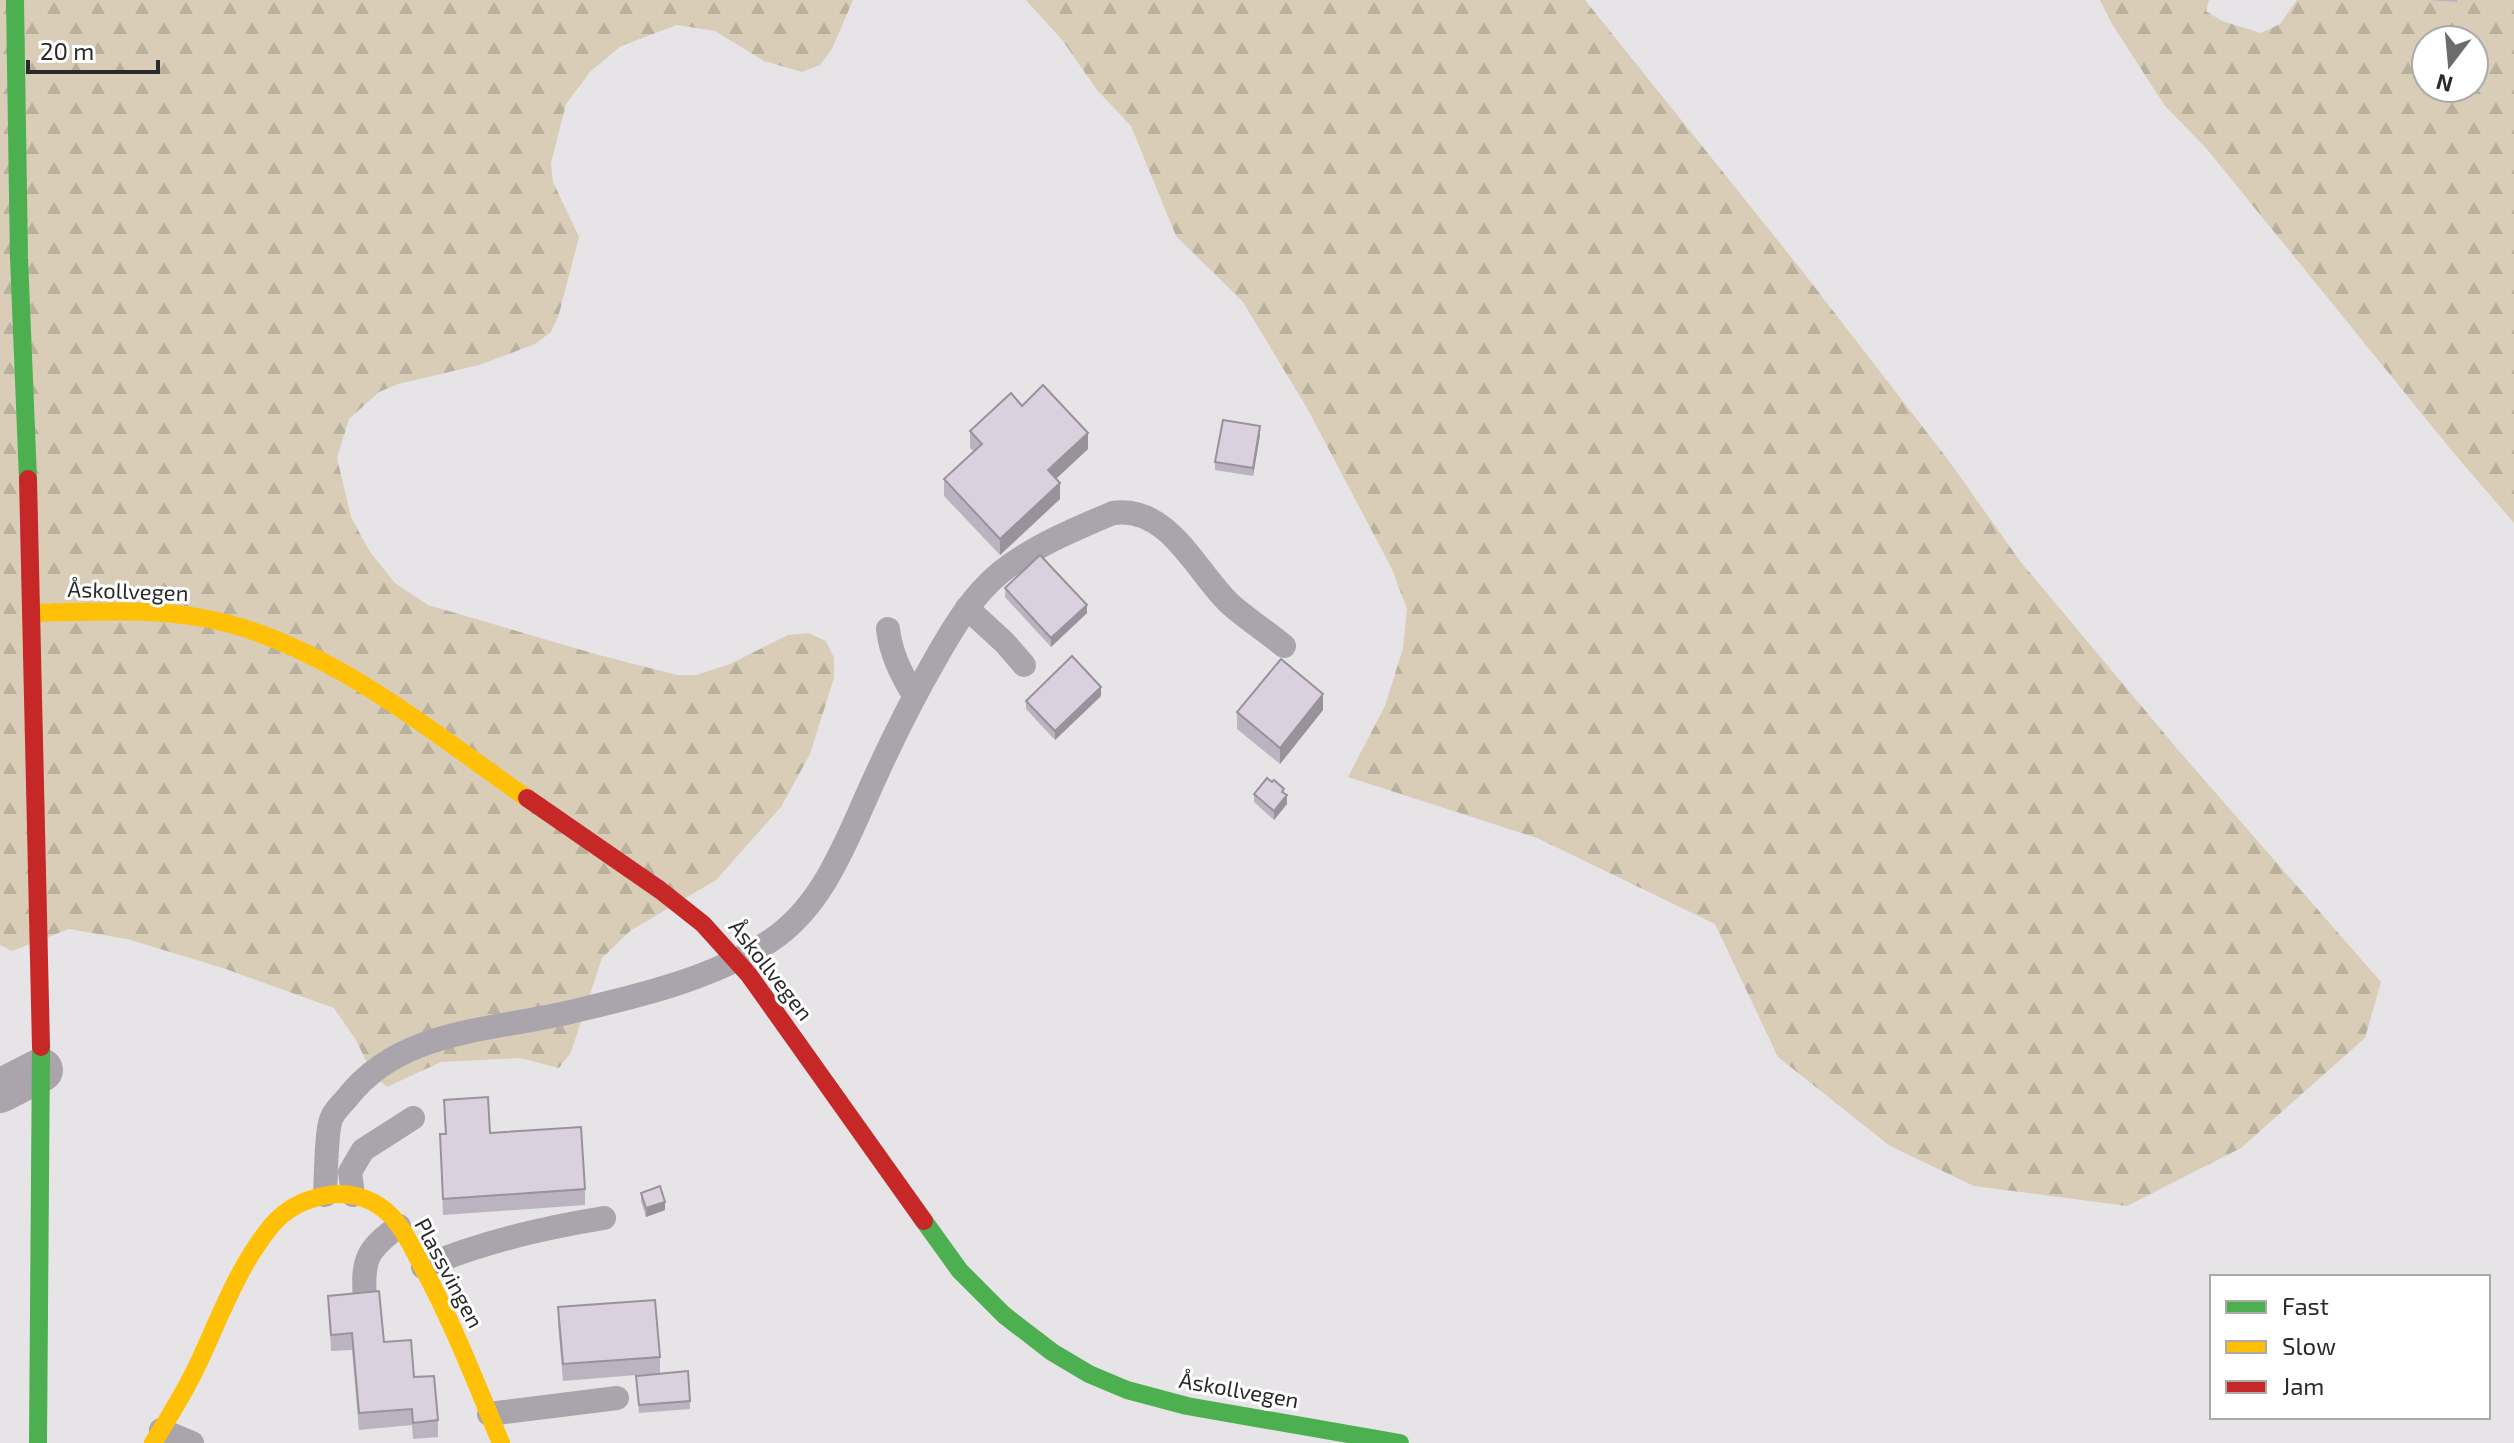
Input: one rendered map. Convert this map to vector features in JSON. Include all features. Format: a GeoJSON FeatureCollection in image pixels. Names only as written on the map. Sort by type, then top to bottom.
{"type":"FeatureCollection","features":[{"type":"Feature","properties":{"kind":"street"},"geometry":{"type":"LineString","coordinates":[[15,0],[41,1070],[38,1443]]}},
{"type":"Feature","properties":{"kind":"street","name":"Åskollvegen"},"geometry":{"type":"LineString","coordinates":[[32,613],[144,612],[200,617],[254,631],[306,652],[355,680],[660,890],[703,924],[736,959],[960,1271],[998,1312],[1042,1347],[1090,1375],[1142,1396],[1400,1443]]}},
{"type":"Feature","properties":{"kind":"street"},"geometry":{"type":"LineString","coordinates":[[0,1091],[41,1070]]}},
{"type":"Feature","properties":{"kind":"street","name":"Plassvingen"},"geometry":{"type":"LineString","coordinates":[[157,1436],[187,1387],[240,1274],[266,1231],[280,1215],[302,1201],[325,1195],[353,1195],[385,1210],[399,1226],[444,1305],[501,1443]]}},
{"type":"Feature","properties":{"kind":"lane"},"geometry":{"type":"LineString","coordinates":[[325,1195],[330,1119],[354,1088],[380,1064],[439,1037],[565,1013],[715,969],[771,940],[806,909],[832,873],[902,716],[955,625],[1001,572],[1024,556],[1113,513],[1126,511],[1147,516],[1173,537],[1230,603],[1284,646]]}},
{"type":"Feature","properties":{"kind":"lane"},"geometry":{"type":"LineString","coordinates":[[967,608],[1024,665]]}},
{"type":"Feature","properties":{"kind":"lane"},"geometry":{"type":"LineString","coordinates":[[888,629],[890,647],[900,673],[914,695]]}},
{"type":"Feature","properties":{"kind":"lane"},"geometry":{"type":"LineString","coordinates":[[353,1195],[350,1172],[363,1150],[413,1118]]}},
{"type":"Feature","properties":{"kind":"lane"},"geometry":{"type":"LineString","coordinates":[[423,1267],[490,1242],[554,1226],[604,1218]]}},
{"type":"Feature","properties":{"kind":"lane"},"geometry":{"type":"LineString","coordinates":[[365,1300],[363,1269],[377,1242],[399,1226]]}},
{"type":"Feature","properties":{"kind":"lane"},"geometry":{"type":"LineString","coordinates":[[489,1414],[617,1398]]}},
{"type":"Feature","properties":{"kind":"lane"},"geometry":{"type":"LineString","coordinates":[[157,1436],[192,1443]]}},
{"type":"Feature","properties":{"kind":"green space"},"geometry":{"type":"Polygon","coordinates":[[[0,0],[853,0],[832,49],[820,65],[802,72],[764,61],[715,31],[677,25],[621,46],[590,72],[566,104],[551,163],[553,182],[579,237],[559,314],[551,332],[535,344],[479,365],[398,384],[379,392],[349,419],[337,458],[351,517],[370,552],[395,583],[428,605],[677,675],[696,675],[730,664],[788,635],[808,633],[826,641],[834,658],[834,678],[810,754],[781,807],[716,880],[630,931],[602,958],[571,1052],[559,1068],[520,1058],[441,1062],[387,1087],[373,1075],[356,1040],[334,1008],[223,968],[127,939],[69,929],[12,951],[0,945],[0,0]]]}},
{"type":"Feature","properties":{"kind":"green space"},"geometry":{"type":"Polygon","coordinates":[[[1026,0],[1585,0],[1803,272],[1949,461],[2020,561],[2179,751],[2381,982],[2365,1038],[2241,1148],[2127,1206],[1974,1186],[1890,1146],[1778,1057],[1715,924],[1537,838],[1348,777],[1385,706],[1403,648],[1407,609],[1392,569],[1307,408],[1243,302],[1176,236],[1131,126],[1097,90],[1063,41],[1026,0]]]}},
{"type":"Feature","properties":{"kind":"green space"},"geometry":{"type":"Polygon","coordinates":[[[2100,0],[2209,0],[2206,11],[2222,21],[2261,33],[2280,24],[2297,0],[2514,0],[2514,523],[2206,148],[2165,106],[2100,0]]]}},
{"type":"Feature","properties":{"kind":"building"},"geometry":{"type":"Polygon","coordinates":[[[1043,385],[1088,433],[1048,470],[1060,483],[1000,539],[944,479],[982,444],[970,431],[1011,393],[1022,406],[1043,385]]]}},
{"type":"Feature","properties":{"kind":"building"},"geometry":{"type":"Polygon","coordinates":[[[1223,420],[1260,426],[1253,468],[1215,462],[1223,420]]]}},
{"type":"Feature","properties":{"kind":"building"},"geometry":{"type":"Polygon","coordinates":[[[1040,555],[1087,605],[1051,638],[1005,588],[1040,555]]]}},
{"type":"Feature","properties":{"kind":"building"},"geometry":{"type":"Polygon","coordinates":[[[1072,656],[1101,687],[1055,731],[1026,701],[1072,656]]]}},
{"type":"Feature","properties":{"kind":"building"},"geometry":{"type":"Polygon","coordinates":[[[1281,659],[1323,694],[1280,748],[1237,712],[1281,659]]]}},
{"type":"Feature","properties":{"kind":"building"},"geometry":{"type":"Polygon","coordinates":[[[1267,778],[1272,782],[1274,780],[1287,795],[1274,811],[1254,794],[1267,778]]]}},
{"type":"Feature","properties":{"kind":"building"},"geometry":{"type":"Polygon","coordinates":[[[488,1097],[490,1133],[581,1127],[585,1189],[443,1199],[440,1134],[446,1134],[444,1100],[488,1097]]]}},
{"type":"Feature","properties":{"kind":"building"},"geometry":{"type":"Polygon","coordinates":[[[660,1186],[665,1202],[646,1208],[641,1193],[660,1186]]]}},
{"type":"Feature","properties":{"kind":"building"},"geometry":{"type":"Polygon","coordinates":[[[379,1291],[384,1342],[411,1340],[414,1377],[434,1376],[438,1420],[413,1423],[412,1409],[359,1413],[352,1333],[331,1335],[328,1296],[379,1291]]]}},
{"type":"Feature","properties":{"kind":"building"},"geometry":{"type":"Polygon","coordinates":[[[655,1300],[660,1357],[563,1364],[558,1307],[655,1300]]]}},
{"type":"Feature","properties":{"kind":"building"},"geometry":{"type":"Polygon","coordinates":[[[688,1371],[690,1401],[639,1405],[636,1376],[688,1371]]]}},
{"type":"Feature","properties":{"kind":"traffic: fast"},"geometry":{"type":"LineString","coordinates":[[15,0],[19,258],[28,479]]}},
{"type":"Feature","properties":{"kind":"traffic: fast"},"geometry":{"type":"LineString","coordinates":[[38,1443],[41,1047]]}},
{"type":"Feature","properties":{"kind":"traffic: fast"},"geometry":{"type":"LineString","coordinates":[[924,1221],[960,1271],[1004,1315],[1052,1352],[1089,1374],[1127,1390],[1187,1406],[1400,1443]]}},
{"type":"Feature","properties":{"kind":"traffic: slow"},"geometry":{"type":"LineString","coordinates":[[32,613],[161,613],[203,618],[247,629],[290,646],[373,691],[527,798]]}},
{"type":"Feature","properties":{"kind":"traffic: slow"},"geometry":{"type":"LineString","coordinates":[[153,1443],[188,1384],[230,1292],[260,1241],[277,1220],[295,1206],[340,1194],[372,1202],[386,1211],[402,1230],[444,1309],[501,1443]]}},
{"type":"Feature","properties":{"kind":"traffic: jam"},"geometry":{"type":"LineString","coordinates":[[28,479],[41,1047]]}},
{"type":"Feature","properties":{"kind":"traffic: jam"},"geometry":{"type":"LineString","coordinates":[[527,798],[660,890],[703,924],[749,975],[924,1221]]}}]}
